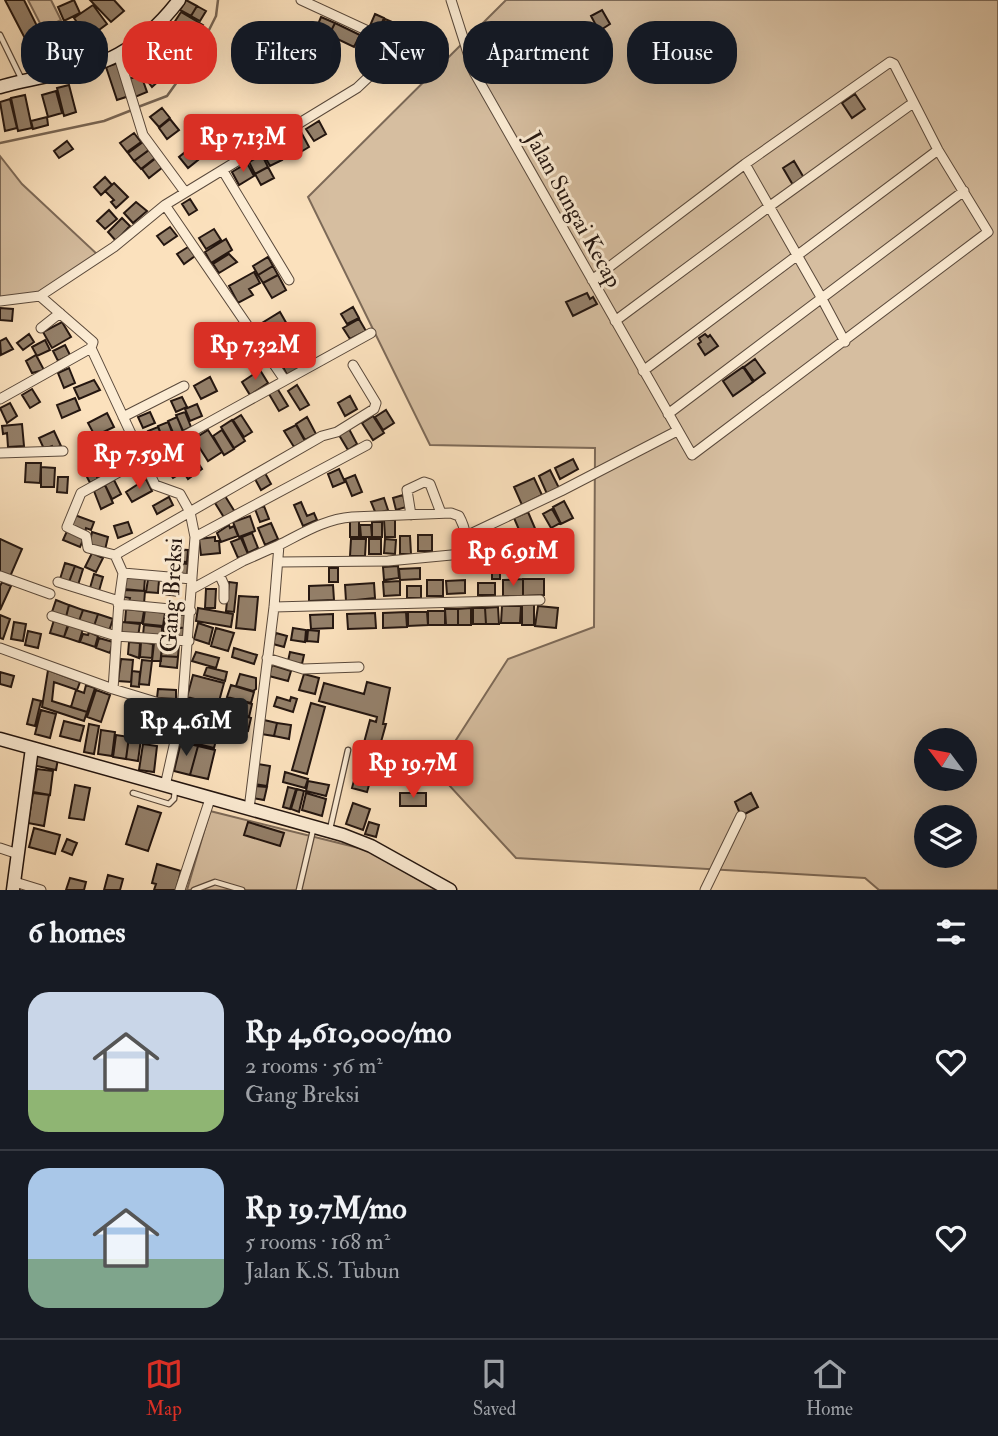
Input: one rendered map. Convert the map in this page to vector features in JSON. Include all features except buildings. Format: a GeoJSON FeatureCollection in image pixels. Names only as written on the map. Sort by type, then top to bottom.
{"type":"FeatureCollection","features":[{"type":"Feature","properties":{"kind":"street"},"geometry":{"type":"LineString","coordinates":[[301,0],[355,25]]}},
{"type":"Feature","properties":{"kind":"street","name":"Jalan Sungai Kecap"},"geometry":{"type":"LineString","coordinates":[[451,0],[474,72],[677,431]]}},
{"type":"Feature","properties":{"kind":"street"},"geometry":{"type":"LineString","coordinates":[[108,57],[118,54],[158,24],[176,1]]}},
{"type":"Feature","properties":{"kind":"street"},"geometry":{"type":"LineString","coordinates":[[118,54],[138,121],[151,147],[185,192]]}},
{"type":"Feature","properties":{"kind":"street"},"geometry":{"type":"LineString","coordinates":[[466,536],[677,431],[692,454],[845,342],[988,232],[938,150],[894,64],[887,62],[745,164],[592,280]]}},
{"type":"Feature","properties":{"kind":"street"},"geometry":{"type":"LineString","coordinates":[[0,87],[21,80]]}},
{"type":"Feature","properties":{"kind":"street"},"geometry":{"type":"LineString","coordinates":[[0,301],[40,296],[114,247],[165,205],[361,84]]}},
{"type":"Feature","properties":{"kind":"street"},"geometry":{"type":"LineString","coordinates":[[615,321],[769,206],[914,103]]}},
{"type":"Feature","properties":{"kind":"street"},"geometry":{"type":"LineString","coordinates":[[643,372],[938,150]]}},
{"type":"Feature","properties":{"kind":"street"},"geometry":{"type":"LineString","coordinates":[[745,164],[845,342]]}},
{"type":"Feature","properties":{"kind":"street"},"geometry":{"type":"LineString","coordinates":[[223,171],[289,280]]}},
{"type":"Feature","properties":{"kind":"street"},"geometry":{"type":"LineString","coordinates":[[668,414],[964,191]]}},
{"type":"Feature","properties":{"kind":"street"},"geometry":{"type":"LineString","coordinates":[[165,205],[284,379]]}},
{"type":"Feature","properties":{"kind":"street","name":"Gang Breksi"},"geometry":{"type":"LineString","coordinates":[[40,296],[91,340],[91,348],[155,485],[177,492],[190,512],[195,537],[189,641],[170,787]]}},
{"type":"Feature","properties":{"kind":"street"},"geometry":{"type":"LineString","coordinates":[[41,328],[60,313]]}},
{"type":"Feature","properties":{"kind":"street"},"geometry":{"type":"LineString","coordinates":[[354,365],[376,403],[374,410],[337,432],[322,436],[115,555],[88,548],[86,536],[67,527],[80,493],[371,333]]}},
{"type":"Feature","properties":{"kind":"street"},"geometry":{"type":"LineString","coordinates":[[0,399],[91,348]]}},
{"type":"Feature","properties":{"kind":"street"},"geometry":{"type":"LineString","coordinates":[[123,417],[184,386]]}},
{"type":"Feature","properties":{"kind":"street"},"geometry":{"type":"LineString","coordinates":[[195,537],[367,445]]}},
{"type":"Feature","properties":{"kind":"street"},"geometry":{"type":"LineString","coordinates":[[0,453],[63,451]]}},
{"type":"Feature","properties":{"kind":"street"},"geometry":{"type":"LineString","coordinates":[[411,515],[406,493],[409,487],[424,482],[430,484],[441,513]]}},
{"type":"Feature","properties":{"kind":"street"},"geometry":{"type":"LineString","coordinates":[[123,573],[192,584],[220,576],[243,561],[336,518],[451,513],[459,516],[466,536],[465,551],[462,554],[388,561],[279,562]]}},
{"type":"Feature","properties":{"kind":"street"},"geometry":{"type":"LineString","coordinates":[[249,809],[279,545]]}},
{"type":"Feature","properties":{"kind":"street"},"geometry":{"type":"LineString","coordinates":[[113,689],[118,602],[123,573],[115,555]]}},
{"type":"Feature","properties":{"kind":"street"},"geometry":{"type":"LineString","coordinates":[[0,576],[50,594]]}},
{"type":"Feature","properties":{"kind":"street"},"geometry":{"type":"LineString","coordinates":[[220,576],[224,585],[224,599]]}},
{"type":"Feature","properties":{"kind":"street"},"geometry":{"type":"LineString","coordinates":[[58,582],[118,602],[191,611]]}},
{"type":"Feature","properties":{"kind":"street"},"geometry":{"type":"LineString","coordinates":[[274,607],[540,600]]}},
{"type":"Feature","properties":{"kind":"street"},"geometry":{"type":"LineString","coordinates":[[52,616],[116,636],[189,641]]}},
{"type":"Feature","properties":{"kind":"street"},"geometry":{"type":"LineString","coordinates":[[0,648],[113,689],[182,710]]}},
{"type":"Feature","properties":{"kind":"street"},"geometry":{"type":"LineString","coordinates":[[267,658],[303,669],[359,667]]}},
{"type":"Feature","properties":{"kind":"street"},"geometry":{"type":"LineString","coordinates":[[0,739],[330,830],[371,846],[450,890]]}},
{"type":"Feature","properties":{"kind":"street"},"geometry":{"type":"LineString","coordinates":[[32,748],[14,886],[41,890]]}},
{"type":"Feature","properties":{"kind":"street"},"geometry":{"type":"LineString","coordinates":[[180,890],[210,799]]}},
{"type":"Feature","properties":{"kind":"street"},"geometry":{"type":"LineString","coordinates":[[705,890],[741,816]]}},
{"type":"Feature","properties":{"kind":"street"},"geometry":{"type":"LineString","coordinates":[[0,849],[18,854]]}},
{"type":"Feature","properties":{"kind":"lane"},"geometry":{"type":"LineString","coordinates":[[0,35],[21,78]]}},
{"type":"Feature","properties":{"kind":"lane"},"geometry":{"type":"LineString","coordinates":[[330,830],[348,750]]}},
{"type":"Feature","properties":{"kind":"lane"},"geometry":{"type":"LineString","coordinates":[[134,793],[169,804],[174,800],[170,787]]}},
{"type":"Feature","properties":{"kind":"lane"},"geometry":{"type":"LineString","coordinates":[[299,890],[314,825]]}},
{"type":"Feature","properties":{"kind":"lane"},"geometry":{"type":"LineString","coordinates":[[194,890],[215,882],[242,890]]}},
{"type":"Feature","properties":{"kind":"shaded area"},"geometry":{"type":"Polygon","coordinates":[[[28,0],[51,0],[61,20],[39,21],[28,0]]]}},
{"type":"Feature","properties":{"kind":"shaded area"},"geometry":{"type":"Polygon","coordinates":[[[506,0],[998,0],[998,890],[879,890],[865,878],[516,858],[436,771],[508,659],[594,627],[595,448],[430,445],[308,197],[422,84],[449,84],[449,57],[463,43],[463,84],[613,84],[613,21],[485,21],[506,0]]]}},
{"type":"Feature","properties":{"kind":"shaded area"},"geometry":{"type":"Polygon","coordinates":[[[0,156],[22,184],[98,255],[32,296],[0,299],[0,156]]]}},
{"type":"Feature","properties":{"kind":"shaded area"},"geometry":{"type":"Polygon","coordinates":[[[210,811],[367,850],[437,890],[187,890],[210,811]]]}},
{"type":"Feature","properties":{"kind":"waterway"},"geometry":{"type":"LineString","coordinates":[[138,107],[167,96],[197,54],[216,16],[218,0]]}},
{"type":"Feature","properties":{"kind":"waterway"},"geometry":{"type":"LineString","coordinates":[[0,143],[104,121],[132,110]]}}]}
